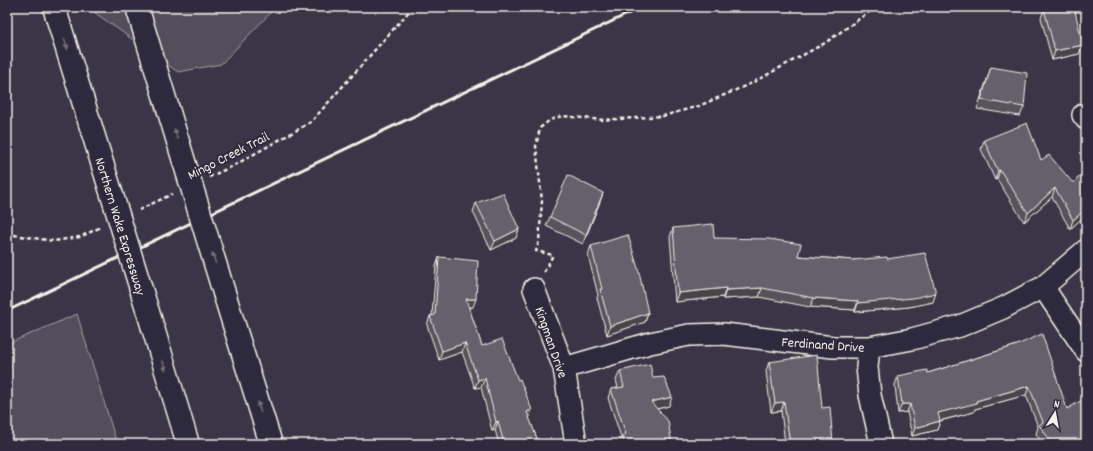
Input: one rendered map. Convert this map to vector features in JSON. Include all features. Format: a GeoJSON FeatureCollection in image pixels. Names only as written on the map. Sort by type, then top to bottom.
{"type":"FeatureCollection","features":[{"type":"Feature","properties":{"kind":"highway","name":"Northern Wake Expressway"},"geometry":{"type":"LineString","coordinates":[[54,7],[188,444]]}},
{"type":"Feature","properties":{"kind":"highway"},"geometry":{"type":"LineString","coordinates":[[137,7],[271,444]]}},
{"type":"Feature","properties":{"kind":"street","name":"Ferdinand Drive"},"geometry":{"type":"LineString","coordinates":[[564,368],[650,343],[689,335],[724,334],[832,347],[869,348],[912,339],[960,326],[1003,308],[1043,287],[1086,250]]}},
{"type":"Feature","properties":{"kind":"street"},"geometry":{"type":"LineString","coordinates":[[1043,287],[1086,351]]}},
{"type":"Feature","properties":{"kind":"street","name":"Kingman Drive"},"geometry":{"type":"LineString","coordinates":[[534,289],[564,368],[576,444]]}},
{"type":"Feature","properties":{"kind":"street"},"geometry":{"type":"LineString","coordinates":[[869,348],[867,366],[870,395],[881,444]]}},
{"type":"Feature","properties":{"kind":"path","name":"Mingo Creek Trail"},"geometry":{"type":"LineString","coordinates":[[205,179],[232,166],[311,122],[413,7]]}},
{"type":"Feature","properties":{"kind":"path"},"geometry":{"type":"LineString","coordinates":[[534,289],[553,255],[536,251],[539,241],[542,201],[536,146],[540,128],[550,120],[562,116],[604,120],[663,116],[699,106],[752,83],[825,43],[876,7]]}},
{"type":"Feature","properties":{"kind":"path","name":"Mingo Creek Trail"},"geometry":{"type":"LineString","coordinates":[[135,211],[177,192]]}},
{"type":"Feature","properties":{"kind":"path"},"geometry":{"type":"LineString","coordinates":[[7,234],[54,241],[80,237],[108,224]]}},
{"type":"Feature","properties":{"kind":"shaded area"},"geometry":{"type":"Polygon","coordinates":[[[87,7],[276,7],[221,64],[178,72],[87,7]]]}},
{"type":"Feature","properties":{"kind":"shaded area"},"geometry":{"type":"Polygon","coordinates":[[[77,314],[117,444],[7,444],[7,344],[77,314]]]}},
{"type":"Feature","properties":{"kind":"building"},"geometry":{"type":"Polygon","coordinates":[[[1053,7],[1074,7],[1083,45],[1055,51],[1044,9],[1053,7]]]}},
{"type":"Feature","properties":{"kind":"building"},"geometry":{"type":"Polygon","coordinates":[[[991,67],[1027,73],[1024,107],[981,100],[991,67]]]}},
{"type":"Feature","properties":{"kind":"building"},"geometry":{"type":"Polygon","coordinates":[[[1027,123],[1041,160],[1049,155],[1073,183],[1086,171],[1086,209],[1073,220],[1055,188],[1028,213],[1000,170],[998,171],[984,140],[1027,123]]]}},
{"type":"Feature","properties":{"kind":"building"},"geometry":{"type":"Polygon","coordinates":[[[568,175],[603,193],[586,235],[550,217],[568,175]]]}},
{"type":"Feature","properties":{"kind":"building"},"geometry":{"type":"Polygon","coordinates":[[[503,193],[519,229],[495,241],[476,203],[503,193]]]}},
{"type":"Feature","properties":{"kind":"building"},"geometry":{"type":"Polygon","coordinates":[[[713,224],[714,238],[769,239],[801,244],[798,256],[853,260],[887,257],[887,259],[925,253],[936,293],[913,298],[858,303],[858,301],[814,298],[762,288],[726,290],[726,288],[678,293],[673,228],[713,224]]]}},
{"type":"Feature","properties":{"kind":"building"},"geometry":{"type":"Polygon","coordinates":[[[628,235],[639,272],[648,313],[610,326],[591,246],[628,235]]]}},
{"type":"Feature","properties":{"kind":"building"},"geometry":{"type":"Polygon","coordinates":[[[439,257],[478,261],[476,299],[466,299],[482,346],[502,339],[518,380],[520,379],[532,410],[527,412],[539,444],[504,444],[498,421],[496,422],[485,378],[478,380],[465,343],[442,351],[430,316],[435,315],[439,257]]]}},
{"type":"Feature","properties":{"kind":"building"},"geometry":{"type":"Polygon","coordinates":[[[1042,334],[1067,409],[1084,399],[1086,402],[1086,444],[1053,444],[1039,425],[1043,422],[1029,386],[976,401],[977,403],[938,413],[940,421],[915,428],[910,404],[902,404],[898,376],[927,370],[928,373],[1017,345],[1042,334]]]}},
{"type":"Feature","properties":{"kind":"building"},"geometry":{"type":"Polygon","coordinates":[[[817,355],[822,408],[830,407],[833,444],[791,444],[784,402],[775,403],[769,362],[817,355]]]}},
{"type":"Feature","properties":{"kind":"building"},"geometry":{"type":"Polygon","coordinates":[[[650,364],[653,378],[664,377],[672,397],[651,402],[668,421],[672,444],[624,444],[622,436],[626,434],[611,389],[624,387],[620,371],[650,364]]]}},
{"type":"Feature","properties":{"kind":"railway"},"geometry":{"type":"LineString","coordinates":[[7,311],[642,7]]}}]}
